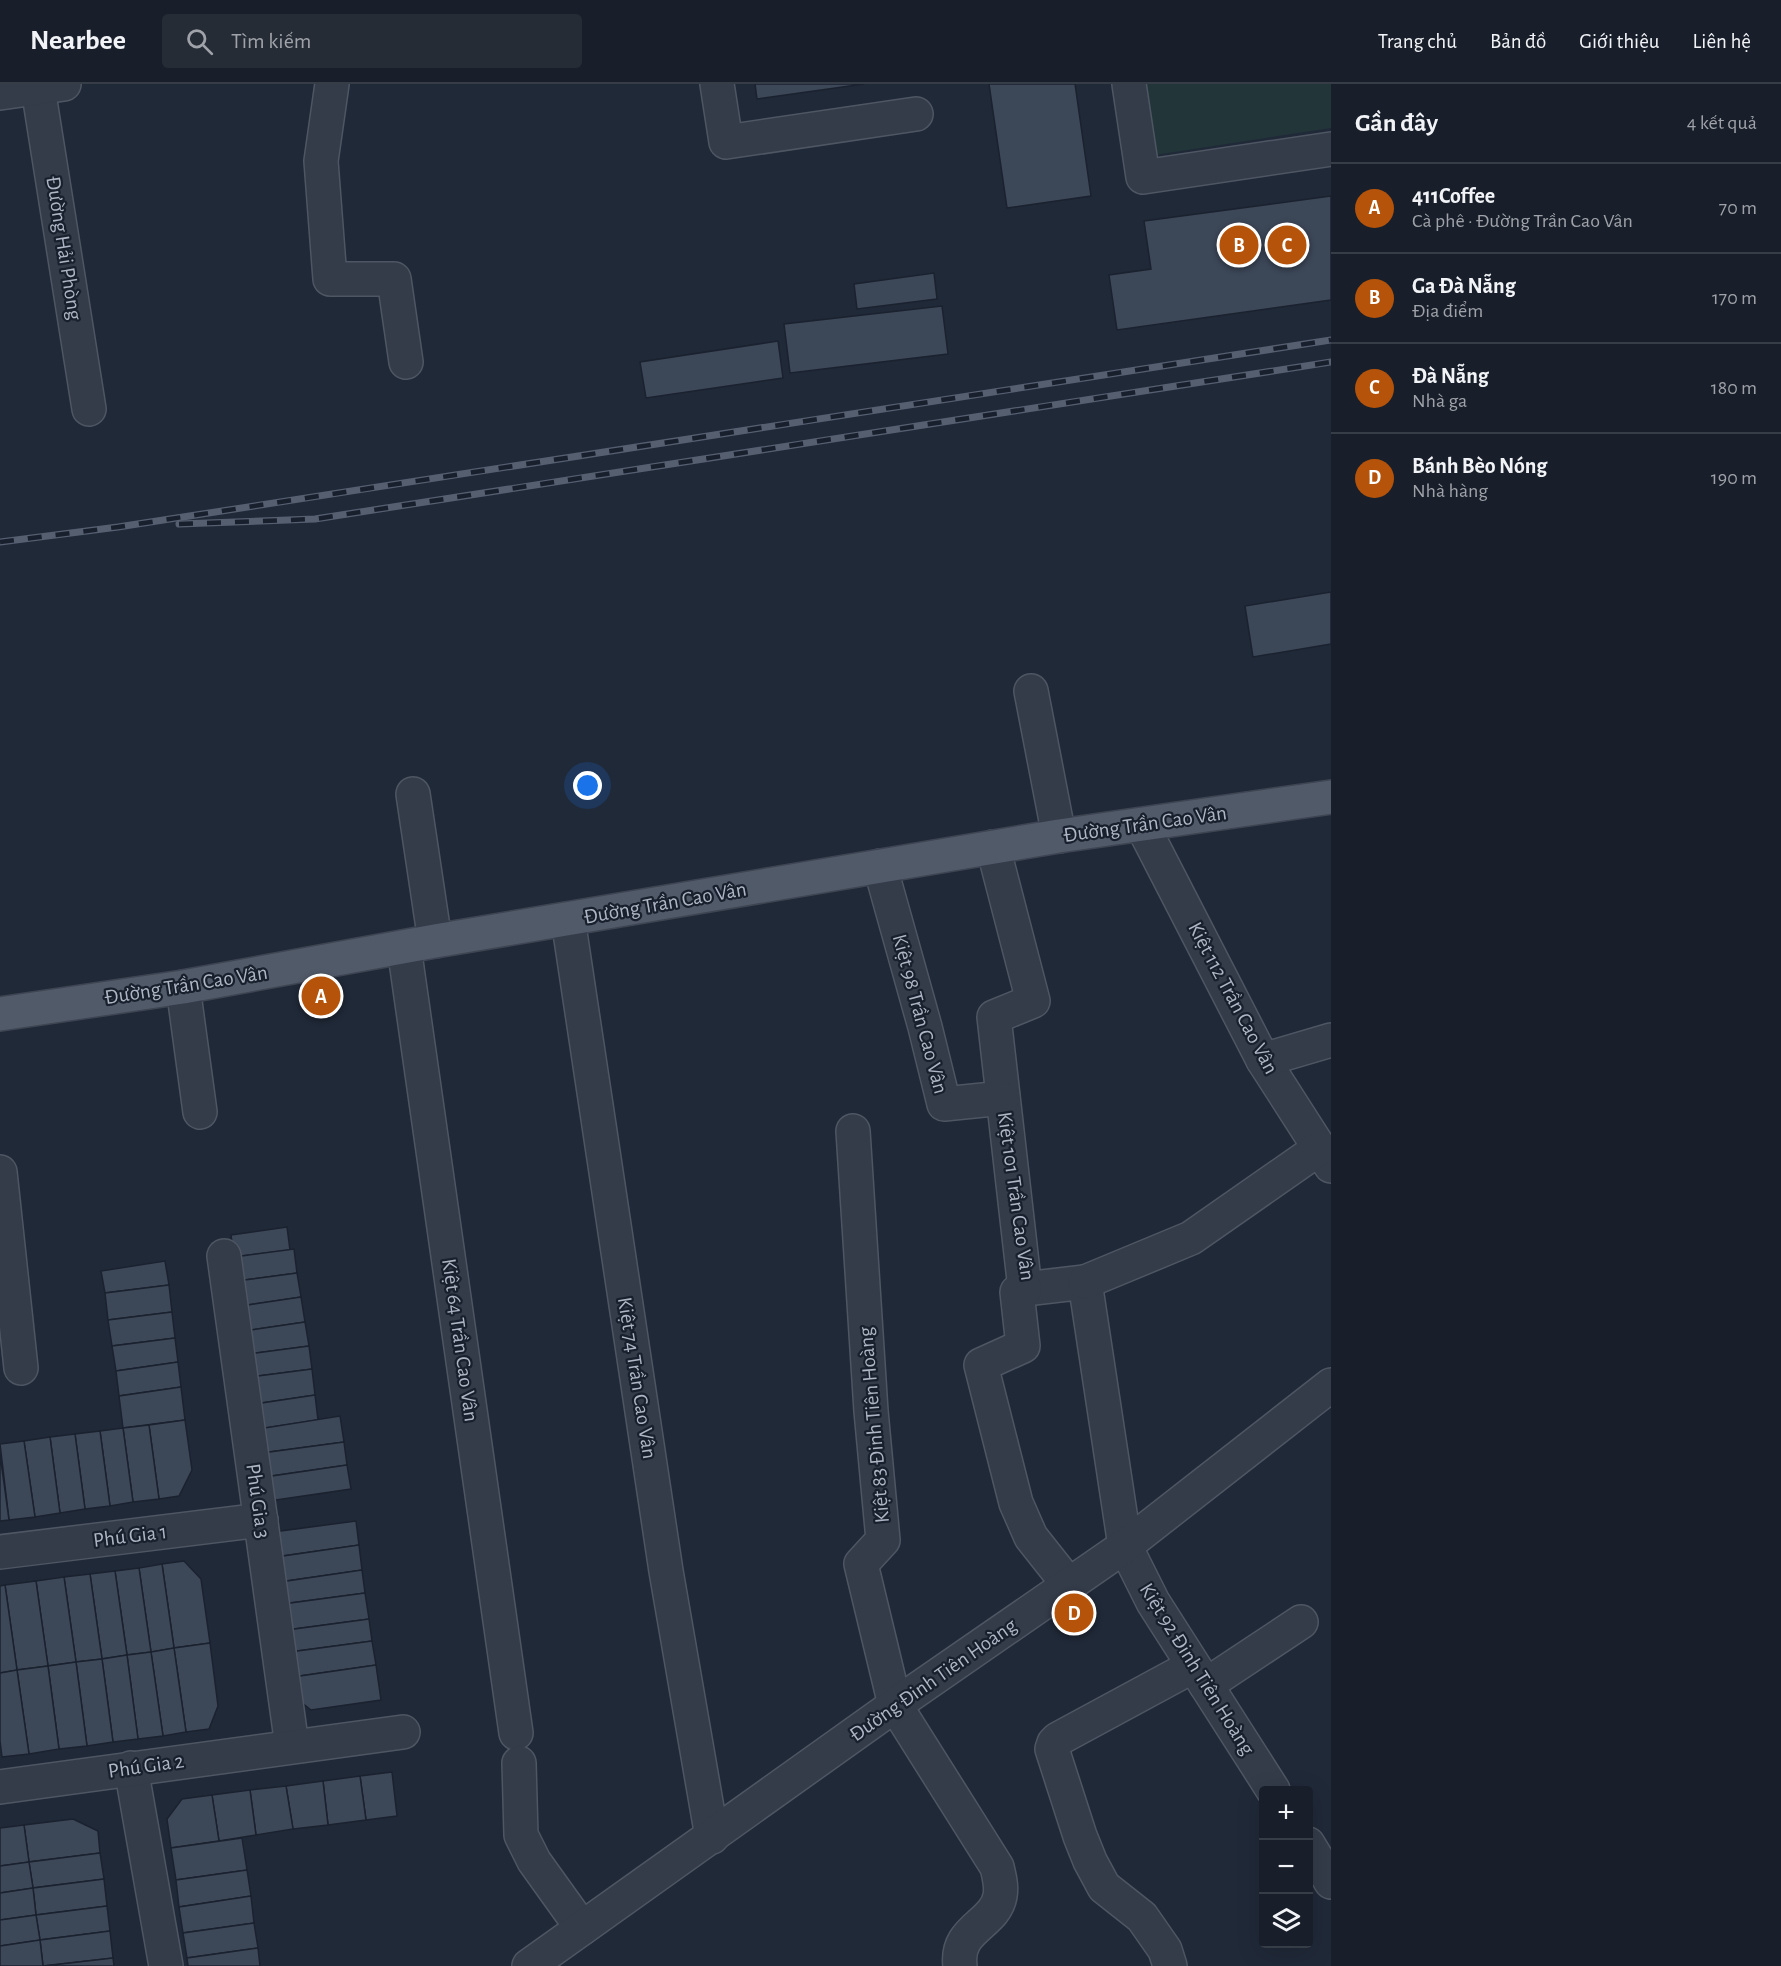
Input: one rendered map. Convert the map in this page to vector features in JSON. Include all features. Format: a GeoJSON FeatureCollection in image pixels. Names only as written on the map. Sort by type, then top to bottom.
{"type":"FeatureCollection","features":[{"type":"Feature","properties":{"kind":"main road","name":"Đường Trần Cao Vân"},"geometry":{"type":"LineString","coordinates":[[0,1014],[183,987],[419,944],[1059,836],[1331,797]]}},
{"type":"Feature","properties":{"kind":"street"},"geometry":{"type":"LineString","coordinates":[[332,84],[321,161],[330,279],[394,279],[406,362]]}},
{"type":"Feature","properties":{"kind":"street"},"geometry":{"type":"LineString","coordinates":[[717,84],[726,142],[916,114]]}},
{"type":"Feature","properties":{"kind":"street"},"geometry":{"type":"LineString","coordinates":[[1129,84],[1143,177],[1331,149]]}},
{"type":"Feature","properties":{"kind":"street","name":"Đường Hải Phòng"},"geometry":{"type":"LineString","coordinates":[[0,93],[51,86],[89,409]]}},
{"type":"Feature","properties":{"kind":"street"},"geometry":{"type":"LineString","coordinates":[[1031,691],[1059,836]]}},
{"type":"Feature","properties":{"kind":"street","name":"Kiệt 64 Trần Cao Vân"},"geometry":{"type":"LineString","coordinates":[[413,794],[419,944],[518,1748],[521,1835],[534,1861],[582,1928]]}},
{"type":"Feature","properties":{"kind":"street","name":"Kiệt 112 Trần Cao Vân"},"geometry":{"type":"LineString","coordinates":[[1142,825],[1263,1060],[1325,1157]]}},
{"type":"Feature","properties":{"kind":"street","name":"Kiệt 101 Trần Cao Vân"},"geometry":{"type":"LineString","coordinates":[[993,847],[1033,1000],[994,1017],[1025,1289],[1085,1282],[1191,1238],[1325,1157]]}},
{"type":"Feature","properties":{"kind":"street","name":"Kiệt 98 Trần Cao Vân"},"geometry":{"type":"LineString","coordinates":[[880,866],[944,1104],[1003,1098]]}},
{"type":"Feature","properties":{"kind":"street","name":"Kiệt 74 Trần Cao Vân"},"geometry":{"type":"LineString","coordinates":[[568,919],[666,1570],[712,1837]]}},
{"type":"Feature","properties":{"kind":"street"},"geometry":{"type":"LineString","coordinates":[[183,987],[200,1112]]}},
{"type":"Feature","properties":{"kind":"street"},"geometry":{"type":"LineString","coordinates":[[1263,1060],[1331,1040]]}},
{"type":"Feature","properties":{"kind":"street","name":"Kiệt 83 Đinh Tiên Hoàng"},"geometry":{"type":"LineString","coordinates":[[854,1131],[871,1411],[884,1540],[861,1564],[896,1705]]}},
{"type":"Feature","properties":{"kind":"street"},"geometry":{"type":"LineString","coordinates":[[0,1172],[21,1368]]}},
{"type":"Feature","properties":{"kind":"street","name":"Phú Gia 3"},"geometry":{"type":"LineString","coordinates":[[224,1256],[292,1746]]}},
{"type":"Feature","properties":{"kind":"street"},"geometry":{"type":"LineString","coordinates":[[1085,1282],[1125,1546]]}},
{"type":"Feature","properties":{"kind":"street"},"geometry":{"type":"LineString","coordinates":[[1025,1289],[1017,1292],[1023,1346],[981,1365],[1016,1503],[1031,1536],[1069,1585]]}},
{"type":"Feature","properties":{"kind":"street","name":"Đường Đinh Tiên Hoàng"},"geometry":{"type":"LineString","coordinates":[[529,1966],[896,1705],[1125,1546],[1331,1385]]}},
{"type":"Feature","properties":{"kind":"street","name":"Phú Gia 1"},"geometry":{"type":"LineString","coordinates":[[0,1552],[261,1520]]}},
{"type":"Feature","properties":{"kind":"street","name":"Kiệt 92 Đinh Tiên Hoàng"},"geometry":{"type":"LineString","coordinates":[[1125,1546],[1153,1602],[1270,1786]]}},
{"type":"Feature","properties":{"kind":"street"},"geometry":{"type":"LineString","coordinates":[[1170,1966],[1165,1950],[1143,1917],[1104,1887],[1090,1861],[1052,1749],[1054,1743],[1058,1739],[1199,1676],[1300,1622]]}},
{"type":"Feature","properties":{"kind":"street"},"geometry":{"type":"LineString","coordinates":[[896,1705],[997,1868],[1001,1884],[1000,1897],[995,1908],[965,1939],[960,1949],[960,1966]]}},
{"type":"Feature","properties":{"kind":"street","name":"Phú Gia 2"},"geometry":{"type":"LineString","coordinates":[[0,1787],[403,1732]]}},
{"type":"Feature","properties":{"kind":"street"},"geometry":{"type":"LineString","coordinates":[[131,1768],[166,1966]]}},
{"type":"Feature","properties":{"kind":"green space"},"geometry":{"type":"Polygon","coordinates":[[[1144,84],[1331,84],[1331,128],[1155,155],[1144,84]]]}},
{"type":"Feature","properties":{"kind":"building"},"geometry":{"type":"Polygon","coordinates":[[[755,84],[864,84],[757,99],[755,84]]]}},
{"type":"Feature","properties":{"kind":"building"},"geometry":{"type":"Polygon","coordinates":[[[989,84],[1075,84],[1091,196],[1007,208],[989,84]]]}},
{"type":"Feature","properties":{"kind":"building"},"geometry":{"type":"Polygon","coordinates":[[[1331,196],[1331,300],[1117,330],[1109,275],[1151,269],[1144,221],[1331,196]]]}},
{"type":"Feature","properties":{"kind":"building"},"geometry":{"type":"Polygon","coordinates":[[[934,273],[937,299],[857,309],[854,284],[934,273]]]}},
{"type":"Feature","properties":{"kind":"building"},"geometry":{"type":"Polygon","coordinates":[[[942,306],[948,354],[790,373],[784,324],[942,306]]]}},
{"type":"Feature","properties":{"kind":"building"},"geometry":{"type":"Polygon","coordinates":[[[778,341],[783,378],[646,398],[640,362],[778,341]]]}},
{"type":"Feature","properties":{"kind":"building"},"geometry":{"type":"Polygon","coordinates":[[[1331,592],[1331,644],[1253,657],[1245,606],[1331,592]]]}},
{"type":"Feature","properties":{"kind":"building"},"geometry":{"type":"Polygon","coordinates":[[[287,1227],[290,1250],[234,1257],[231,1235],[287,1227]]]}},
{"type":"Feature","properties":{"kind":"building"},"geometry":{"type":"Polygon","coordinates":[[[294,1249],[297,1273],[237,1281],[234,1257],[294,1249]]]}},
{"type":"Feature","properties":{"kind":"building"},"geometry":{"type":"Polygon","coordinates":[[[165,1261],[169,1285],[105,1293],[101,1271],[165,1261]]]}},
{"type":"Feature","properties":{"kind":"building"},"geometry":{"type":"Polygon","coordinates":[[[297,1273],[301,1297],[241,1306],[237,1281],[297,1273]]]}},
{"type":"Feature","properties":{"kind":"building"},"geometry":{"type":"Polygon","coordinates":[[[169,1285],[172,1312],[108,1320],[105,1293],[169,1285]]]}},
{"type":"Feature","properties":{"kind":"building"},"geometry":{"type":"Polygon","coordinates":[[[301,1297],[305,1322],[244,1331],[241,1306],[301,1297]]]}},
{"type":"Feature","properties":{"kind":"building"},"geometry":{"type":"Polygon","coordinates":[[[172,1312],[175,1338],[112,1346],[108,1320],[172,1312]]]}},
{"type":"Feature","properties":{"kind":"building"},"geometry":{"type":"Polygon","coordinates":[[[305,1322],[309,1346],[248,1354],[244,1331],[305,1322]]]}},
{"type":"Feature","properties":{"kind":"building"},"geometry":{"type":"Polygon","coordinates":[[[175,1338],[178,1362],[116,1371],[112,1346],[175,1338]]]}},
{"type":"Feature","properties":{"kind":"building"},"geometry":{"type":"Polygon","coordinates":[[[309,1346],[312,1369],[251,1377],[248,1354],[309,1346]]]}},
{"type":"Feature","properties":{"kind":"building"},"geometry":{"type":"Polygon","coordinates":[[[178,1362],[181,1387],[119,1396],[116,1371],[178,1362]]]}},
{"type":"Feature","properties":{"kind":"building"},"geometry":{"type":"Polygon","coordinates":[[[312,1369],[315,1395],[255,1404],[251,1377],[312,1369]]]}},
{"type":"Feature","properties":{"kind":"building"},"geometry":{"type":"Polygon","coordinates":[[[181,1387],[185,1420],[123,1428],[119,1396],[181,1387]]]}},
{"type":"Feature","properties":{"kind":"building"},"geometry":{"type":"Polygon","coordinates":[[[315,1395],[318,1420],[258,1429],[255,1404],[315,1395]]]}},
{"type":"Feature","properties":{"kind":"building"},"geometry":{"type":"Polygon","coordinates":[[[340,1416],[344,1442],[262,1453],[258,1429],[340,1416]]]}},
{"type":"Feature","properties":{"kind":"building"},"geometry":{"type":"Polygon","coordinates":[[[185,1420],[192,1470],[179,1496],[159,1499],[149,1425],[185,1420]]]}},
{"type":"Feature","properties":{"kind":"building"},"geometry":{"type":"Polygon","coordinates":[[[149,1425],[159,1499],[133,1502],[123,1428],[149,1425]]]}},
{"type":"Feature","properties":{"kind":"building"},"geometry":{"type":"Polygon","coordinates":[[[123,1428],[133,1502],[110,1506],[100,1431],[123,1428]]]}},
{"type":"Feature","properties":{"kind":"building"},"geometry":{"type":"Polygon","coordinates":[[[100,1431],[110,1506],[85,1509],[75,1434],[100,1431]]]}},
{"type":"Feature","properties":{"kind":"building"},"geometry":{"type":"Polygon","coordinates":[[[75,1434],[85,1509],[60,1513],[50,1437],[75,1434]]]}},
{"type":"Feature","properties":{"kind":"building"},"geometry":{"type":"Polygon","coordinates":[[[50,1437],[60,1513],[35,1517],[24,1441],[50,1437]]]}},
{"type":"Feature","properties":{"kind":"building"},"geometry":{"type":"Polygon","coordinates":[[[24,1441],[35,1517],[9,1520],[0,1444],[24,1441]]]}},
{"type":"Feature","properties":{"kind":"building"},"geometry":{"type":"Polygon","coordinates":[[[344,1442],[347,1465],[265,1477],[262,1453],[344,1442]]]}},
{"type":"Feature","properties":{"kind":"building"},"geometry":{"type":"Polygon","coordinates":[[[0,1454],[9,1520],[0,1521],[0,1454]]]}},
{"type":"Feature","properties":{"kind":"building"},"geometry":{"type":"Polygon","coordinates":[[[347,1465],[351,1489],[269,1501],[265,1477],[347,1465]]]}},
{"type":"Feature","properties":{"kind":"building"},"geometry":{"type":"Polygon","coordinates":[[[356,1521],[359,1545],[276,1557],[273,1532],[356,1521]]]}},
{"type":"Feature","properties":{"kind":"building"},"geometry":{"type":"Polygon","coordinates":[[[359,1545],[362,1570],[280,1582],[276,1557],[359,1545]]]}},
{"type":"Feature","properties":{"kind":"building"},"geometry":{"type":"Polygon","coordinates":[[[184,1561],[201,1579],[210,1643],[174,1648],[162,1564],[184,1561]]]}},
{"type":"Feature","properties":{"kind":"building"},"geometry":{"type":"Polygon","coordinates":[[[162,1564],[174,1648],[151,1652],[139,1568],[162,1564]]]}},
{"type":"Feature","properties":{"kind":"building"},"geometry":{"type":"Polygon","coordinates":[[[139,1568],[151,1652],[127,1655],[115,1571],[139,1568]]]}},
{"type":"Feature","properties":{"kind":"building"},"geometry":{"type":"Polygon","coordinates":[[[362,1570],[365,1593],[283,1604],[280,1582],[362,1570]]]}},
{"type":"Feature","properties":{"kind":"building"},"geometry":{"type":"Polygon","coordinates":[[[115,1571],[127,1655],[102,1659],[90,1574],[115,1571]]]}},
{"type":"Feature","properties":{"kind":"building"},"geometry":{"type":"Polygon","coordinates":[[[90,1574],[102,1659],[76,1662],[64,1577],[90,1574]]]}},
{"type":"Feature","properties":{"kind":"building"},"geometry":{"type":"Polygon","coordinates":[[[64,1577],[76,1662],[48,1666],[36,1581],[64,1577]]]}},
{"type":"Feature","properties":{"kind":"building"},"geometry":{"type":"Polygon","coordinates":[[[36,1581],[48,1666],[17,1670],[5,1585],[36,1581]]]}},
{"type":"Feature","properties":{"kind":"building"},"geometry":{"type":"Polygon","coordinates":[[[5,1585],[17,1670],[0,1673],[0,1586],[5,1585]]]}},
{"type":"Feature","properties":{"kind":"building"},"geometry":{"type":"Polygon","coordinates":[[[365,1593],[369,1619],[287,1630],[283,1604],[365,1593]]]}},
{"type":"Feature","properties":{"kind":"building"},"geometry":{"type":"Polygon","coordinates":[[[369,1619],[372,1641],[290,1652],[287,1630],[369,1619]]]}},
{"type":"Feature","properties":{"kind":"building"},"geometry":{"type":"Polygon","coordinates":[[[372,1641],[376,1665],[293,1677],[290,1652],[372,1641]]]}},
{"type":"Feature","properties":{"kind":"building"},"geometry":{"type":"Polygon","coordinates":[[[210,1643],[218,1706],[209,1729],[186,1732],[174,1648],[210,1643]]]}},
{"type":"Feature","properties":{"kind":"building"},"geometry":{"type":"Polygon","coordinates":[[[174,1648],[186,1732],[163,1736],[151,1652],[174,1648]]]}},
{"type":"Feature","properties":{"kind":"building"},"geometry":{"type":"Polygon","coordinates":[[[151,1652],[163,1736],[138,1739],[127,1655],[151,1652]]]}},
{"type":"Feature","properties":{"kind":"building"},"geometry":{"type":"Polygon","coordinates":[[[127,1655],[138,1739],[113,1742],[102,1659],[127,1655]]]}},
{"type":"Feature","properties":{"kind":"building"},"geometry":{"type":"Polygon","coordinates":[[[102,1659],[113,1742],[87,1746],[76,1662],[102,1659]]]}},
{"type":"Feature","properties":{"kind":"building"},"geometry":{"type":"Polygon","coordinates":[[[76,1662],[87,1746],[59,1749],[48,1666],[76,1662]]]}},
{"type":"Feature","properties":{"kind":"building"},"geometry":{"type":"Polygon","coordinates":[[[376,1665],[381,1700],[311,1710],[296,1698],[293,1677],[376,1665]]]}},
{"type":"Feature","properties":{"kind":"building"},"geometry":{"type":"Polygon","coordinates":[[[48,1666],[59,1749],[29,1754],[17,1670],[48,1666]]]}},
{"type":"Feature","properties":{"kind":"building"},"geometry":{"type":"Polygon","coordinates":[[[17,1670],[29,1754],[2,1757],[0,1673],[17,1670]]]}},
{"type":"Feature","properties":{"kind":"building"},"geometry":{"type":"Polygon","coordinates":[[[392,1772],[397,1816],[366,1820],[360,1776],[392,1772]]]}},
{"type":"Feature","properties":{"kind":"building"},"geometry":{"type":"Polygon","coordinates":[[[360,1776],[366,1820],[328,1825],[323,1781],[360,1776]]]}},
{"type":"Feature","properties":{"kind":"building"},"geometry":{"type":"Polygon","coordinates":[[[323,1781],[328,1825],[293,1829],[286,1786],[323,1781]]]}},
{"type":"Feature","properties":{"kind":"building"},"geometry":{"type":"Polygon","coordinates":[[[286,1786],[293,1829],[256,1835],[250,1790],[286,1786]]]}},
{"type":"Feature","properties":{"kind":"building"},"geometry":{"type":"Polygon","coordinates":[[[250,1790],[256,1835],[219,1841],[212,1795],[250,1790]]]}},
{"type":"Feature","properties":{"kind":"building"},"geometry":{"type":"Polygon","coordinates":[[[212,1795],[219,1841],[171,1848],[167,1819],[182,1799],[212,1795]]]}},
{"type":"Feature","properties":{"kind":"building"},"geometry":{"type":"Polygon","coordinates":[[[73,1819],[98,1831],[100,1853],[29,1862],[24,1825],[73,1819]]]}},
{"type":"Feature","properties":{"kind":"building"},"geometry":{"type":"Polygon","coordinates":[[[24,1825],[29,1862],[0,1866],[0,1828],[24,1825]]]}},
{"type":"Feature","properties":{"kind":"building"},"geometry":{"type":"Polygon","coordinates":[[[242,1838],[247,1870],[176,1880],[171,1848],[242,1838]]]}},
{"type":"Feature","properties":{"kind":"building"},"geometry":{"type":"Polygon","coordinates":[[[100,1853],[104,1879],[33,1888],[29,1862],[100,1853]]]}},
{"type":"Feature","properties":{"kind":"building"},"geometry":{"type":"Polygon","coordinates":[[[29,1862],[33,1888],[0,1893],[0,1866],[29,1862]]]}},
{"type":"Feature","properties":{"kind":"building"},"geometry":{"type":"Polygon","coordinates":[[[247,1870],[251,1896],[179,1907],[176,1880],[247,1870]]]}},
{"type":"Feature","properties":{"kind":"building"},"geometry":{"type":"Polygon","coordinates":[[[104,1879],[107,1906],[36,1915],[33,1888],[104,1879]]]}},
{"type":"Feature","properties":{"kind":"building"},"geometry":{"type":"Polygon","coordinates":[[[33,1888],[36,1915],[0,1920],[0,1893],[33,1888]]]}},
{"type":"Feature","properties":{"kind":"building"},"geometry":{"type":"Polygon","coordinates":[[[251,1896],[254,1923],[183,1933],[179,1907],[251,1896]]]}},
{"type":"Feature","properties":{"kind":"building"},"geometry":{"type":"Polygon","coordinates":[[[107,1906],[110,1931],[40,1940],[36,1915],[107,1906]]]}},
{"type":"Feature","properties":{"kind":"building"},"geometry":{"type":"Polygon","coordinates":[[[36,1915],[40,1940],[0,1946],[0,1920],[36,1915]]]}},
{"type":"Feature","properties":{"kind":"building"},"geometry":{"type":"Polygon","coordinates":[[[254,1923],[258,1948],[187,1958],[183,1933],[254,1923]]]}},
{"type":"Feature","properties":{"kind":"building"},"geometry":{"type":"Polygon","coordinates":[[[110,1931],[113,1958],[43,1966],[40,1940],[110,1931]]]}},
{"type":"Feature","properties":{"kind":"building"},"geometry":{"type":"Polygon","coordinates":[[[40,1940],[43,1966],[0,1966],[0,1946],[40,1940]]]}},
{"type":"Feature","properties":{"kind":"building"},"geometry":{"type":"Polygon","coordinates":[[[258,1948],[260,1966],[188,1966],[187,1958],[258,1948]]]}},
{"type":"Feature","properties":{"kind":"building"},"geometry":{"type":"Polygon","coordinates":[[[113,1958],[114,1966],[44,1966],[113,1958]]]}},
{"type":"Feature","properties":{"kind":"railway"},"geometry":{"type":"LineString","coordinates":[[0,542],[118,527],[1331,340]]}},
{"type":"Feature","properties":{"kind":"railway"},"geometry":{"type":"LineString","coordinates":[[179,524],[315,519],[1331,362]]}},
{"type":"Feature","properties":{"kind":"place","name":"Ga Đà Nẵng"},"geometry":{"type":"Point","coordinates":[1239,245]}},
{"type":"Feature","properties":{"kind":"place","name":"Đà Nẵng"},"geometry":{"type":"Point","coordinates":[1287,245]}},
{"type":"Feature","properties":{"kind":"place","name":"411Coffee"},"geometry":{"type":"Point","coordinates":[321,996]}},
{"type":"Feature","properties":{"kind":"place","name":"Bánh Bèo Nóng"},"geometry":{"type":"Point","coordinates":[1074,1613]}}]}
